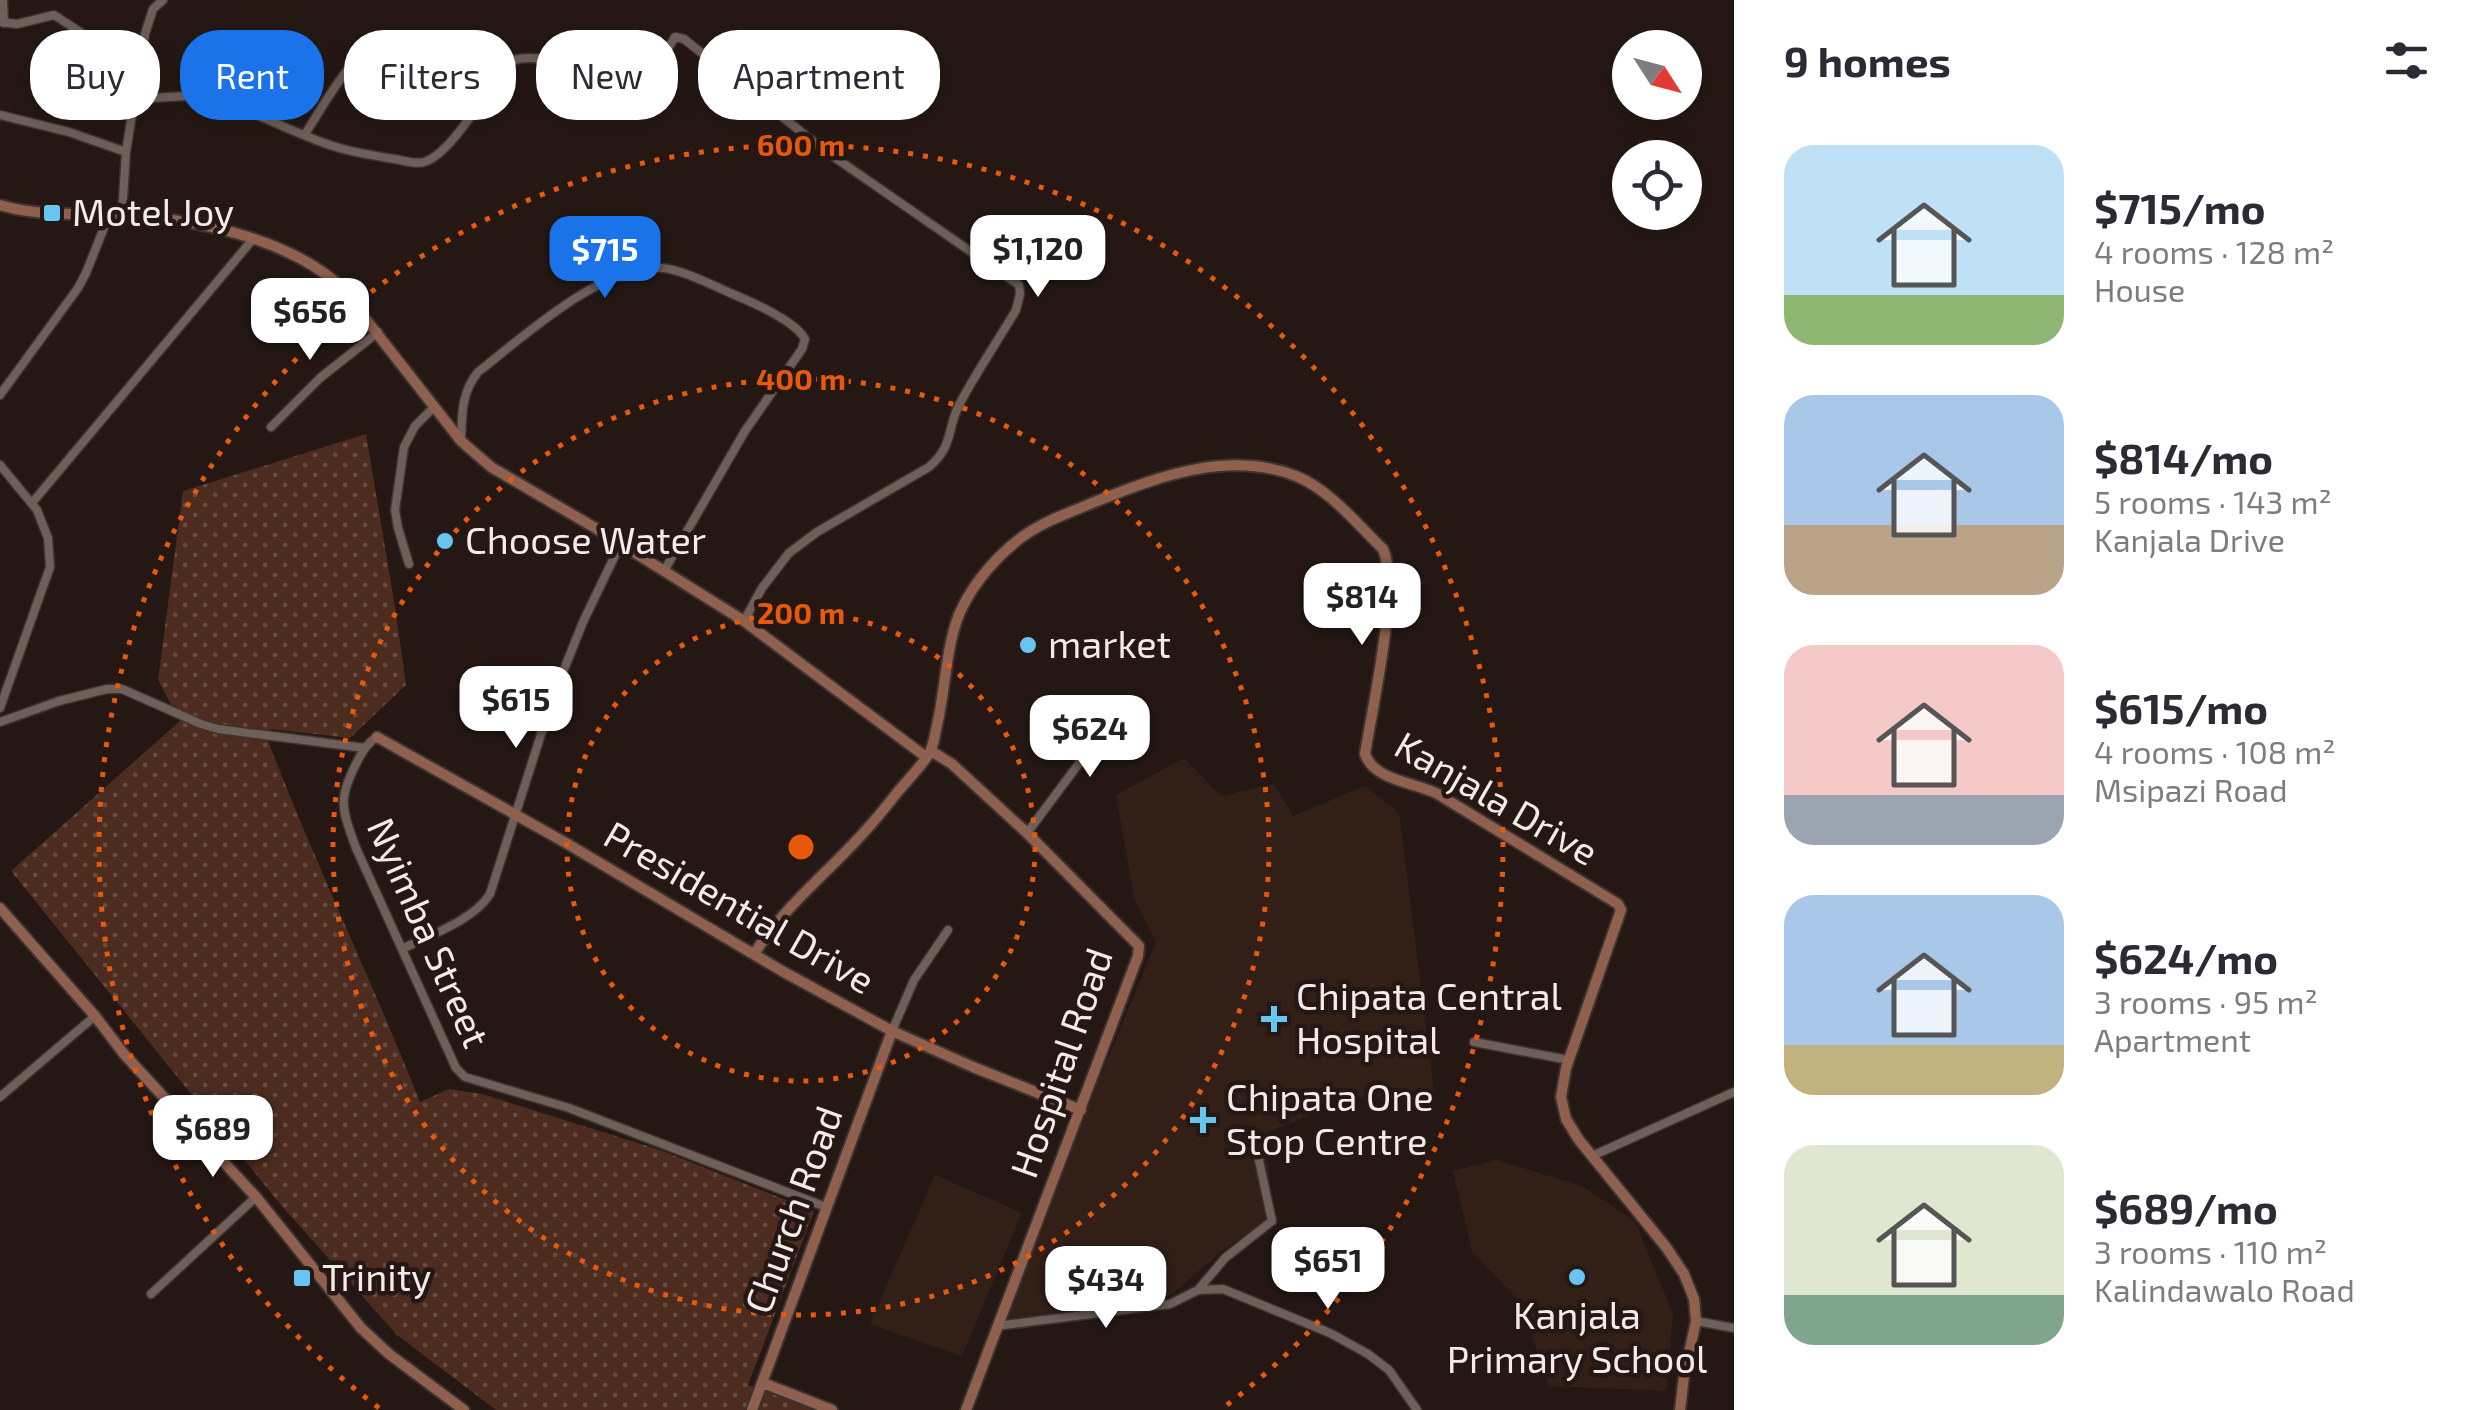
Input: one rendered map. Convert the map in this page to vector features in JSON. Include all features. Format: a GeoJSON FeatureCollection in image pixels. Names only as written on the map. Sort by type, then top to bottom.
{"type":"FeatureCollection","features":[{"type":"Feature","properties":{"kind":"street"},"geometry":{"type":"LineString","coordinates":[[3,0],[2,22],[17,24],[54,15],[77,30]]}},
{"type":"Feature","properties":{"kind":"street"},"geometry":{"type":"LineString","coordinates":[[146,30],[150,17],[163,0]]}},
{"type":"Feature","properties":{"kind":"street"},"geometry":{"type":"LineString","coordinates":[[516,58],[547,60],[618,94],[645,87],[675,37],[684,39],[824,150],[1018,285],[1016,310],[958,408],[946,448],[938,459],[789,553],[762,588],[744,621]]}},
{"type":"Feature","properties":{"kind":"street"},"geometry":{"type":"LineString","coordinates":[[305,134],[344,77]]}},
{"type":"Feature","properties":{"kind":"street"},"geometry":{"type":"LineString","coordinates":[[160,99],[217,99],[355,153],[420,163],[445,146],[468,120]]}},
{"type":"Feature","properties":{"kind":"street"},"geometry":{"type":"LineString","coordinates":[[0,116],[69,132],[126,152]]}},
{"type":"Feature","properties":{"kind":"street"},"geometry":{"type":"LineString","coordinates":[[122,215],[132,120]]}},
{"type":"Feature","properties":{"kind":"street","name":"Hospital Road"},"geometry":{"type":"LineString","coordinates":[[2,209],[122,215],[203,226],[253,239],[314,266],[339,285],[461,440],[490,467],[744,621],[928,754],[952,764],[1139,946],[966,1410]]}},
{"type":"Feature","properties":{"kind":"street"},"geometry":{"type":"LineString","coordinates":[[0,395],[78,288],[109,215]]}},
{"type":"Feature","properties":{"kind":"street"},"geometry":{"type":"LineString","coordinates":[[32,503],[253,239]]}},
{"type":"Feature","properties":{"kind":"street"},"geometry":{"type":"LineString","coordinates":[[461,440],[463,398],[478,372],[598,283],[636,271],[664,268],[746,299],[800,330],[805,339],[802,349],[745,431],[664,572]]}},
{"type":"Feature","properties":{"kind":"street"},"geometry":{"type":"LineString","coordinates":[[271,427],[320,378],[378,332]]}},
{"type":"Feature","properties":{"kind":"street"},"geometry":{"type":"LineString","coordinates":[[409,564],[395,510],[404,447],[415,426],[434,406]]}},
{"type":"Feature","properties":{"kind":"street","name":"Kanjala Drive"},"geometry":{"type":"LineString","coordinates":[[754,954],[782,915],[866,831],[928,754],[944,696],[950,644],[962,608],[1003,552],[1051,520],[1173,474],[1210,466],[1247,465],[1292,474],[1309,482],[1383,549],[1387,560],[1385,630],[1365,754],[1368,764],[1378,772],[1436,793],[1618,904],[1621,910],[1569,1060],[1561,1097],[1566,1119],[1666,1247],[1694,1298],[1696,1321],[1680,1410]]}},
{"type":"Feature","properties":{"kind":"street"},"geometry":{"type":"LineString","coordinates":[[0,466],[37,510],[48,538],[50,567],[0,708]]}},
{"type":"Feature","properties":{"kind":"street"},"geometry":{"type":"LineString","coordinates":[[402,948],[472,913],[490,894],[553,696],[621,543]]}},
{"type":"Feature","properties":{"kind":"street"},"geometry":{"type":"LineString","coordinates":[[0,722],[59,701],[106,689],[122,690],[218,730],[365,748]]}},
{"type":"Feature","properties":{"kind":"street"},"geometry":{"type":"LineString","coordinates":[[1026,834],[1083,758],[1082,751],[1058,734]]}},
{"type":"Feature","properties":{"kind":"street","name":"Presidential Drive"},"geometry":{"type":"LineString","coordinates":[[377,737],[892,1031],[1080,1110]]}},
{"type":"Feature","properties":{"kind":"street","name":"Nyimba Street"},"geometry":{"type":"LineString","coordinates":[[377,737],[365,748],[342,796],[345,816],[456,1068],[465,1077],[569,1108],[826,1207]]}},
{"type":"Feature","properties":{"kind":"street"},"geometry":{"type":"LineString","coordinates":[[0,908],[4,922],[94,1016],[256,1198],[361,1328],[464,1410]]}},
{"type":"Feature","properties":{"kind":"street"},"geometry":{"type":"LineString","coordinates":[[892,1031],[914,980],[948,930]]}},
{"type":"Feature","properties":{"kind":"street"},"geometry":{"type":"LineString","coordinates":[[0,1097],[94,1016]]}},
{"type":"Feature","properties":{"kind":"street","name":"Church Road"},"geometry":{"type":"LineString","coordinates":[[752,1410],[892,1031]]}},
{"type":"Feature","properties":{"kind":"street"},"geometry":{"type":"LineString","coordinates":[[1474,1042],[1569,1060]]}},
{"type":"Feature","properties":{"kind":"street"},"geometry":{"type":"LineString","coordinates":[[1592,1156],[1734,1092]]}},
{"type":"Feature","properties":{"kind":"street"},"geometry":{"type":"LineString","coordinates":[[998,1326],[1170,1304],[1198,1290],[1225,1258],[1272,1221],[1256,1142]]}},
{"type":"Feature","properties":{"kind":"street"},"geometry":{"type":"LineString","coordinates":[[151,1294],[256,1198]]}},
{"type":"Feature","properties":{"kind":"street"},"geometry":{"type":"LineString","coordinates":[[1198,1290],[1223,1289],[1245,1296],[1355,1347],[1389,1370],[1417,1410]]}},
{"type":"Feature","properties":{"kind":"street"},"geometry":{"type":"LineString","coordinates":[[1696,1321],[1734,1328]]}},
{"type":"Feature","properties":{"kind":"street"},"geometry":{"type":"LineString","coordinates":[[763,1382],[832,1410]]}},
{"type":"Feature","properties":{"kind":"shaded area"},"geometry":{"type":"Polygon","coordinates":[[[366,434],[406,685],[350,738],[271,729],[268,741],[420,1102],[449,1089],[482,1094],[660,1150],[814,1211],[748,1385],[817,1410],[496,1410],[397,1335],[280,1204],[11,871],[180,721],[158,680],[183,491],[366,434]]]}},
{"type":"Feature","properties":{"kind":"shaded area","name":"Chipata Central Hospital"},"geometry":{"type":"Polygon","coordinates":[[[1184,758],[1221,796],[1274,784],[1293,816],[1365,786],[1399,813],[1435,1098],[1355,1097],[1266,1133],[1272,1217],[1222,1251],[1170,1296],[998,1326],[1156,942],[1134,898],[1116,795],[1184,758]]]}},
{"type":"Feature","properties":{"kind":"shaded area","name":"Kanjala Primary School"},"geometry":{"type":"Polygon","coordinates":[[[1496,1160],[1582,1186],[1635,1221],[1673,1314],[1666,1391],[1549,1386],[1520,1302],[1472,1251],[1453,1171],[1496,1160]]]}},
{"type":"Feature","properties":{"kind":"shaded area"},"geometry":{"type":"Polygon","coordinates":[[[935,1175],[1022,1213],[962,1356],[870,1324],[935,1175]]]}},
{"type":"Feature","properties":{"kind":"place","name":"Motel Joy"},"geometry":{"type":"Point","coordinates":[52,213]}},
{"type":"Feature","properties":{"kind":"place","name":"Choose Water"},"geometry":{"type":"Point","coordinates":[445,541]}},
{"type":"Feature","properties":{"kind":"place","name":"market"},"geometry":{"type":"Point","coordinates":[1028,645]}},
{"type":"Feature","properties":{"kind":"place","name":"Chipata Central Hospital"},"geometry":{"type":"Point","coordinates":[1274,1019]}},
{"type":"Feature","properties":{"kind":"place","name":"Chipata One Stop Centre"},"geometry":{"type":"Point","coordinates":[1203,1120]}},
{"type":"Feature","properties":{"kind":"place","name":"Kanjala Primary School"},"geometry":{"type":"Point","coordinates":[1577,1277]}},
{"type":"Feature","properties":{"kind":"place","name":"Trinity"},"geometry":{"type":"Point","coordinates":[302,1278]}}]}
